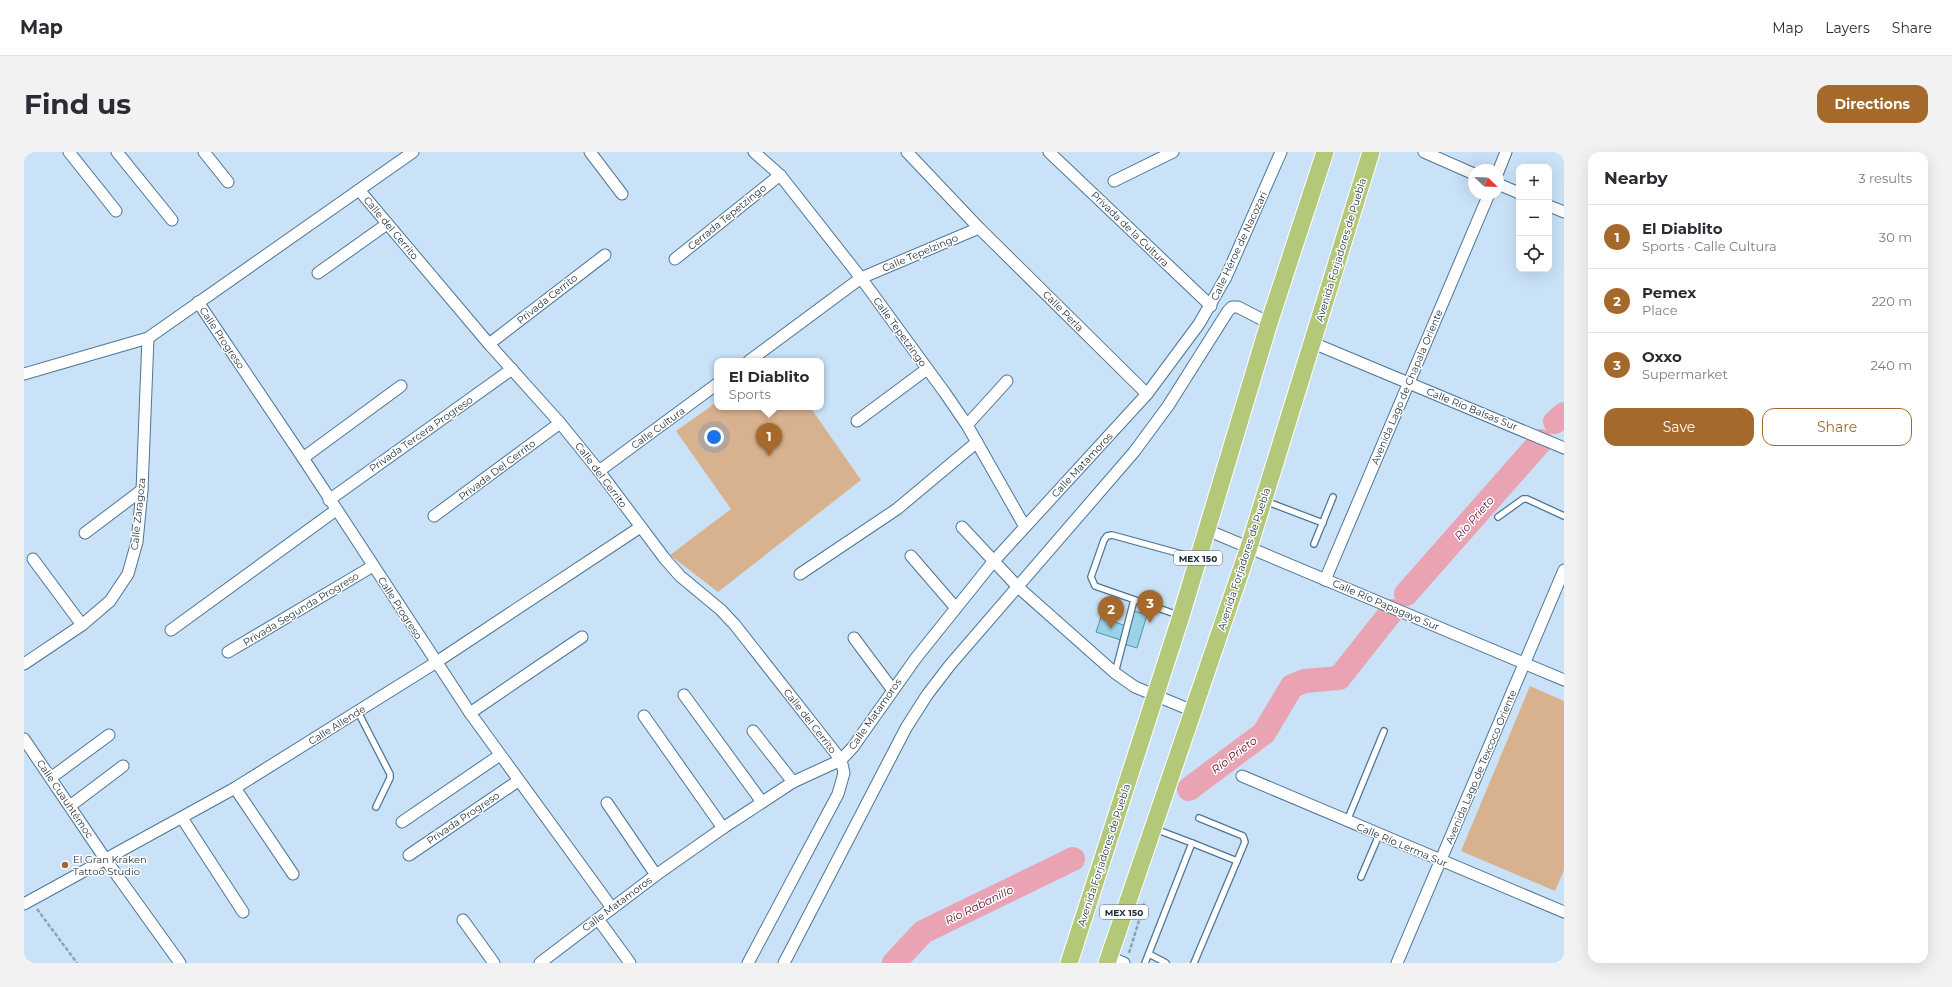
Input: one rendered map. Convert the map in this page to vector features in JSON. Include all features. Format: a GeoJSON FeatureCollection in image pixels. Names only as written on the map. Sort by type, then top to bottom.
{"type":"FeatureCollection","features":[{"type":"Feature","properties":{"kind":"main road","name":"Avenida Forjadores de Puebla"},"geometry":{"type":"LineString","coordinates":[[1069,963],[1181,616],[1270,323],[1325,152]]}},
{"type":"Feature","properties":{"kind":"main road","name":"Avenida Forjadores de Puebla"},"geometry":{"type":"LineString","coordinates":[[1114,961],[1153,828],[1264,500],[1371,152]]}},
{"type":"Feature","properties":{"kind":"street"},"geometry":{"type":"LineString","coordinates":[[68,152],[116,211]]}},
{"type":"Feature","properties":{"kind":"street"},"geometry":{"type":"LineString","coordinates":[[117,152],[172,220]]}},
{"type":"Feature","properties":{"kind":"street"},"geometry":{"type":"LineString","coordinates":[[204,152],[228,182]]}},
{"type":"Feature","properties":{"kind":"street"},"geometry":{"type":"LineString","coordinates":[[24,374],[148,338],[413,152]]}},
{"type":"Feature","properties":{"kind":"street"},"geometry":{"type":"LineString","coordinates":[[590,152],[622,194]]}},
{"type":"Feature","properties":{"kind":"street","name":"Calle Tepetzingo"},"geometry":{"type":"LineString","coordinates":[[754,152],[780,175],[861,278],[927,369],[967,425],[1025,527]]}},
{"type":"Feature","properties":{"kind":"street","name":"Calle Perla"},"geometry":{"type":"LineString","coordinates":[[907,152],[979,228],[1147,394]]}},
{"type":"Feature","properties":{"kind":"street","name":"Privada de la Cultura"},"geometry":{"type":"LineString","coordinates":[[1049,152],[1211,306]]}},
{"type":"Feature","properties":{"kind":"street"},"geometry":{"type":"LineString","coordinates":[[1114,181],[1173,152]]}},
{"type":"Feature","properties":{"kind":"street","name":"Calle Héroe de Nacozari"},"geometry":{"type":"LineString","coordinates":[[1147,394],[1211,306],[1226,277],[1281,152]]}},
{"type":"Feature","properties":{"kind":"street"},"geometry":{"type":"LineString","coordinates":[[1424,152],[1468,171]]}},
{"type":"Feature","properties":{"kind":"street"},"geometry":{"type":"LineString","coordinates":[[1501,164],[1506,152]]}},
{"type":"Feature","properties":{"kind":"street","name":"Cerrada Tepetzingo"},"geometry":{"type":"LineString","coordinates":[[674,259],[780,175]]}},
{"type":"Feature","properties":{"kind":"street"},"geometry":{"type":"LineString","coordinates":[[1504,187],[1516,192]]}},
{"type":"Feature","properties":{"kind":"street","name":"Calle del Cerrito"},"geometry":{"type":"LineString","coordinates":[[359,190],[490,344],[560,423],[599,471],[640,528],[680,576],[721,610],[735,625],[841,760]]}},
{"type":"Feature","properties":{"kind":"street","name":"Avenida Lago de Chapala Oriente"},"geometry":{"type":"LineString","coordinates":[[1325,580],[1486,200]]}},
{"type":"Feature","properties":{"kind":"street"},"geometry":{"type":"LineString","coordinates":[[1552,207],[1564,212]]}},
{"type":"Feature","properties":{"kind":"street"},"geometry":{"type":"LineString","coordinates":[[318,273],[387,224]]}},
{"type":"Feature","properties":{"kind":"street","name":"Calle Tepelzingo"},"geometry":{"type":"LineString","coordinates":[[861,278],[979,228]]}},
{"type":"Feature","properties":{"kind":"street","name":"Privada Cerrito"},"geometry":{"type":"LineString","coordinates":[[490,344],[605,255]]}},
{"type":"Feature","properties":{"kind":"street"},"geometry":{"type":"LineString","coordinates":[[752,358],[861,278]]}},
{"type":"Feature","properties":{"kind":"street","name":"Calle Progreso"},"geometry":{"type":"LineString","coordinates":[[198,302],[373,566],[435,663],[518,781],[612,908]]}},
{"type":"Feature","properties":{"kind":"street"},"geometry":{"type":"LineString","coordinates":[[784,963],[906,728],[927,695],[950,666],[1134,452],[1168,406],[1228,311],[1232,307],[1238,307],[1270,323]]}},
{"type":"Feature","properties":{"kind":"street","name":"Calle Zaragoza"},"geometry":{"type":"LineString","coordinates":[[24,664],[82,625],[110,601],[128,574],[137,542],[142,490],[148,338]]}},
{"type":"Feature","properties":{"kind":"street","name":"Calle Río Balsas Sur"},"geometry":{"type":"LineString","coordinates":[[1313,343],[1564,448]]}},
{"type":"Feature","properties":{"kind":"street","name":"Privada Tercera Progreso"},"geometry":{"type":"LineString","coordinates":[[329,500],[512,369]]}},
{"type":"Feature","properties":{"kind":"street"},"geometry":{"type":"LineString","coordinates":[[857,421],[927,369]]}},
{"type":"Feature","properties":{"kind":"street"},"geometry":{"type":"LineString","coordinates":[[967,425],[1007,381]]}},
{"type":"Feature","properties":{"kind":"street"},"geometry":{"type":"LineString","coordinates":[[302,458],[401,386]]}},
{"type":"Feature","properties":{"kind":"street","name":"Calle Cultura"},"geometry":{"type":"LineString","coordinates":[[599,471],[714,386]]}},
{"type":"Feature","properties":{"kind":"street","name":"Calle Matamoros"},"geometry":{"type":"LineString","coordinates":[[540,963],[656,875],[723,828],[793,782],[841,760],[853,747],[892,689],[955,607],[993,562],[1147,394]]}},
{"type":"Feature","properties":{"kind":"street","name":"Privada Del Cerrito"},"geometry":{"type":"LineString","coordinates":[[434,516],[560,423]]}},
{"type":"Feature","properties":{"kind":"street"},"geometry":{"type":"LineString","coordinates":[[800,574],[897,509],[977,442]]}},
{"type":"Feature","properties":{"kind":"street"},"geometry":{"type":"LineString","coordinates":[[84,533],[142,490]]}},
{"type":"Feature","properties":{"kind":"street"},"geometry":{"type":"LineString","coordinates":[[171,630],[336,510]]}},
{"type":"Feature","properties":{"kind":"street"},"geometry":{"type":"LineString","coordinates":[[962,527],[993,562],[1018,587],[1115,673],[1135,687],[1193,711]]}},
{"type":"Feature","properties":{"kind":"street","name":"Calle Allende"},"geometry":{"type":"LineString","coordinates":[[28,902],[235,788],[435,663],[640,528]]}},
{"type":"Feature","properties":{"kind":"street","name":"Calle Río Papagayo Sur"},"geometry":{"type":"LineString","coordinates":[[1207,530],[1564,680]]}},
{"type":"Feature","properties":{"kind":"street"},"geometry":{"type":"LineString","coordinates":[[911,556],[955,607]]}},
{"type":"Feature","properties":{"kind":"street"},"geometry":{"type":"LineString","coordinates":[[33,559],[82,625]]}},
{"type":"Feature","properties":{"kind":"street","name":"Privada Segunda Progreso"},"geometry":{"type":"LineString","coordinates":[[228,652],[373,566]]}},
{"type":"Feature","properties":{"kind":"street","name":"Avenida Lago de Texcoco Oriente"},"geometry":{"type":"LineString","coordinates":[[1397,963],[1442,861],[1564,570]]}},
{"type":"Feature","properties":{"kind":"street"},"geometry":{"type":"LineString","coordinates":[[470,713],[582,636]]}},
{"type":"Feature","properties":{"kind":"street"},"geometry":{"type":"LineString","coordinates":[[854,638],[892,689]]}},
{"type":"Feature","properties":{"kind":"street"},"geometry":{"type":"LineString","coordinates":[[684,695],[762,802]]}},
{"type":"Feature","properties":{"kind":"street"},"geometry":{"type":"LineString","coordinates":[[644,716],[723,828]]}},
{"type":"Feature","properties":{"kind":"street"},"geometry":{"type":"LineString","coordinates":[[753,731],[793,782]]}},
{"type":"Feature","properties":{"kind":"street"},"geometry":{"type":"LineString","coordinates":[[52,777],[109,734]]}},
{"type":"Feature","properties":{"kind":"street","name":"Calle Cuauhtémoc"},"geometry":{"type":"LineString","coordinates":[[24,739],[52,777],[106,860],[180,963]]}},
{"type":"Feature","properties":{"kind":"street"},"geometry":{"type":"LineString","coordinates":[[402,822],[500,755]]}},
{"type":"Feature","properties":{"kind":"street"},"geometry":{"type":"LineString","coordinates":[[748,963],[838,794],[844,773],[841,760]]}},
{"type":"Feature","properties":{"kind":"street"},"geometry":{"type":"LineString","coordinates":[[70,806],[123,766]]}},
{"type":"Feature","properties":{"kind":"street","name":"Calle Río Lerma Sur"},"geometry":{"type":"LineString","coordinates":[[1242,776],[1564,912]]}},
{"type":"Feature","properties":{"kind":"street","name":"Privada Progreso"},"geometry":{"type":"LineString","coordinates":[[409,855],[518,781]]}},
{"type":"Feature","properties":{"kind":"street"},"geometry":{"type":"LineString","coordinates":[[235,788],[293,874]]}},
{"type":"Feature","properties":{"kind":"street"},"geometry":{"type":"LineString","coordinates":[[607,803],[656,875]]}},
{"type":"Feature","properties":{"kind":"street"},"geometry":{"type":"LineString","coordinates":[[182,818],[243,912]]}},
{"type":"Feature","properties":{"kind":"street"},"geometry":{"type":"LineString","coordinates":[[598,919],[630,963]]}},
{"type":"Feature","properties":{"kind":"street"},"geometry":{"type":"LineString","coordinates":[[463,920],[494,963]]}},
{"type":"Feature","properties":{"kind":"lane"},"geometry":{"type":"LineString","coordinates":[[1314,544],[1333,497]]}},
{"type":"Feature","properties":{"kind":"lane"},"geometry":{"type":"LineString","coordinates":[[1498,517],[1523,499],[1527,499],[1564,516]]}},
{"type":"Feature","properties":{"kind":"lane"},"geometry":{"type":"LineString","coordinates":[[1264,500],[1323,523]]}},
{"type":"Feature","properties":{"kind":"lane"},"geometry":{"type":"LineString","coordinates":[[1181,616],[1095,586],[1091,577],[1104,540],[1107,536],[1112,535],[1198,558]]}},
{"type":"Feature","properties":{"kind":"lane"},"geometry":{"type":"LineString","coordinates":[[1115,673],[1134,600]]}},
{"type":"Feature","properties":{"kind":"lane"},"geometry":{"type":"LineString","coordinates":[[358,712],[390,774],[390,778],[376,807]]}},
{"type":"Feature","properties":{"kind":"lane"},"geometry":{"type":"LineString","coordinates":[[1347,821],[1384,731]]}},
{"type":"Feature","properties":{"kind":"lane"},"geometry":{"type":"LineString","coordinates":[[1194,963],[1245,842],[1243,836],[1199,818]]}},
{"type":"Feature","properties":{"kind":"lane"},"geometry":{"type":"LineString","coordinates":[[1153,828],[1238,861]]}},
{"type":"Feature","properties":{"kind":"lane"},"geometry":{"type":"LineString","coordinates":[[1361,877],[1379,835]]}},
{"type":"Feature","properties":{"kind":"lane"},"geometry":{"type":"LineString","coordinates":[[1145,963],[1192,843]]}},
{"type":"Feature","properties":{"kind":"lane"},"geometry":{"type":"LineString","coordinates":[[1149,954],[1166,963]]}},
{"type":"Feature","properties":{"kind":"path"},"geometry":{"type":"LineString","coordinates":[[28,902],[77,963]]}},
{"type":"Feature","properties":{"kind":"shaded area"},"geometry":{"type":"Polygon","coordinates":[[[714,404],[714,410],[812,410],[861,480],[718,592],[670,555],[731,509],[676,431],[714,404]]]}},
{"type":"Feature","properties":{"kind":"shaded area"},"geometry":{"type":"Polygon","coordinates":[[[1530,686],[1564,701],[1564,870],[1555,891],[1461,851],[1530,686]]]}},
{"type":"Feature","properties":{"kind":"building"},"geometry":{"type":"Polygon","coordinates":[[[1134,611],[1147,615],[1137,648],[1124,644],[1134,611]]]}},
{"type":"Feature","properties":{"kind":"building"},"geometry":{"type":"Polygon","coordinates":[[[1101,617],[1126,626],[1121,640],[1096,632],[1101,617]]]}},
{"type":"Feature","properties":{"kind":"waterway","name":"Río Prieto"},"geometry":{"type":"LineString","coordinates":[[1555,422],[1564,414]]}},
{"type":"Feature","properties":{"kind":"waterway","name":"Río Prieto"},"geometry":{"type":"LineString","coordinates":[[1406,594],[1541,441]]}},
{"type":"Feature","properties":{"kind":"waterway","name":"Río Prieto"},"geometry":{"type":"LineString","coordinates":[[1189,789],[1264,733],[1292,686],[1305,681],[1339,678],[1392,611]]}},
{"type":"Feature","properties":{"kind":"waterway","name":"Río Rabanillo"},"geometry":{"type":"LineString","coordinates":[[894,963],[923,932],[1073,859]]}},
{"type":"Feature","properties":{"kind":"place","name":"El Diablito"},"geometry":{"type":"Point","coordinates":[769,456]}},
{"type":"Feature","properties":{"kind":"place","name":"Oxxo"},"geometry":{"type":"Point","coordinates":[1150,623]}},
{"type":"Feature","properties":{"kind":"place","name":"Pemex"},"geometry":{"type":"Point","coordinates":[1111,629]}},
{"type":"Feature","properties":{"kind":"place","name":"El Gran Kraken Tattoo Studio"},"geometry":{"type":"Point","coordinates":[65,865]}}]}
